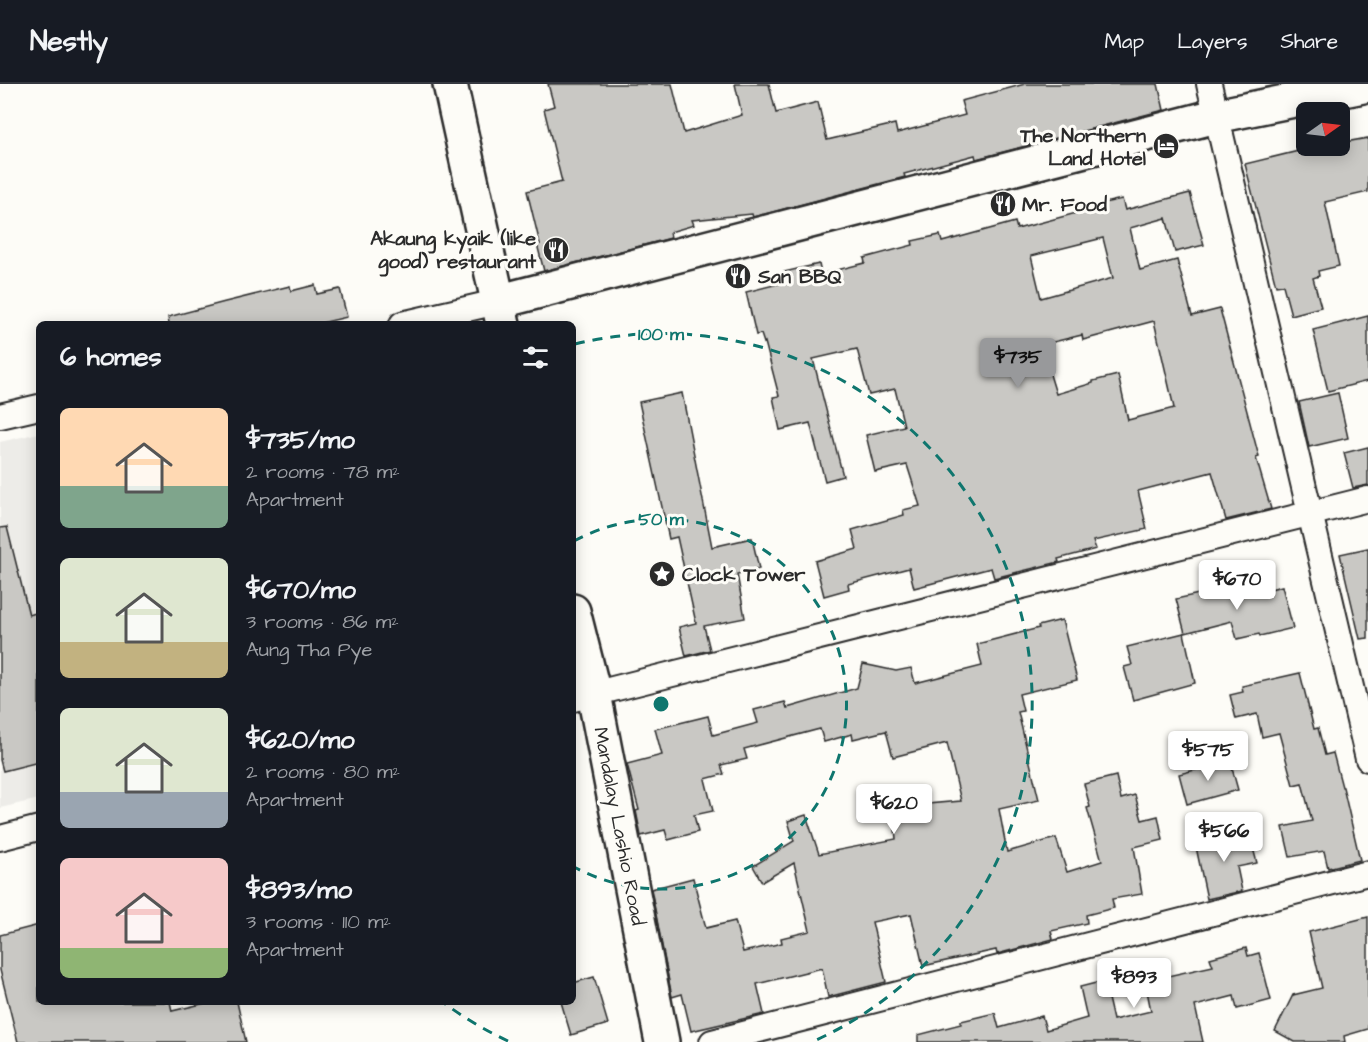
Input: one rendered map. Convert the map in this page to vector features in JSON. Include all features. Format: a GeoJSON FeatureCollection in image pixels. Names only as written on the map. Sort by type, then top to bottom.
{"type":"FeatureCollection","features":[{"type":"Feature","properties":{"kind":"main road"},"geometry":{"type":"LineString","coordinates":[[450,84],[500,313],[1216,116],[1368,85]]}},
{"type":"Feature","properties":{"kind":"main road","name":"Mandalay Lashio Road"},"geometry":{"type":"LineString","coordinates":[[576,637],[583,697],[662,1042]]}},
{"type":"Feature","properties":{"kind":"street"},"geometry":{"type":"LineString","coordinates":[[1209,84],[1368,759]]}},
{"type":"Feature","properties":{"kind":"street"},"geometry":{"type":"LineString","coordinates":[[429,321],[500,313]]}},
{"type":"Feature","properties":{"kind":"street"},"geometry":{"type":"LineString","coordinates":[[0,416],[36,408]]}},
{"type":"Feature","properties":{"kind":"street"},"geometry":{"type":"LineString","coordinates":[[583,697],[1368,498]]}},
{"type":"Feature","properties":{"kind":"street"},"geometry":{"type":"LineString","coordinates":[[0,838],[36,829]]}},
{"type":"Feature","properties":{"kind":"street"},"geometry":{"type":"LineString","coordinates":[[712,1042],[1368,873]]}},
{"type":"Feature","properties":{"kind":"shaded area"},"geometry":{"type":"Polygon","coordinates":[[[36,434],[36,800],[0,808],[0,442],[36,434]]]}},
{"type":"Feature","properties":{"kind":"building"},"geometry":{"type":"Polygon","coordinates":[[[548,84],[672,84],[684,133],[742,115],[735,84],[769,84],[776,113],[818,102],[827,140],[895,124],[897,133],[965,115],[961,101],[1025,84],[1158,84],[1164,110],[976,159],[975,155],[904,174],[905,177],[753,217],[752,214],[692,220],[694,225],[670,232],[671,238],[544,271],[527,191],[562,182],[544,109],[554,106],[548,84]]]}},
{"type":"Feature","properties":{"kind":"building"},"geometry":{"type":"Polygon","coordinates":[[[1368,138],[1368,192],[1325,202],[1339,266],[1318,271],[1319,276],[1313,278],[1321,307],[1291,315],[1283,285],[1276,286],[1245,164],[1296,152],[1296,156],[1350,156],[1350,141],[1368,138]]]}},
{"type":"Feature","properties":{"kind":"building"},"geometry":{"type":"Polygon","coordinates":[[[1190,193],[1204,245],[1175,252],[1166,218],[1130,228],[1140,270],[1177,260],[1192,316],[1220,309],[1259,457],[1256,458],[1271,509],[1226,520],[1212,472],[1138,491],[1147,529],[1093,541],[1096,549],[1058,559],[1059,562],[994,578],[991,568],[914,588],[909,568],[848,584],[849,589],[824,596],[815,561],[857,549],[852,530],[904,515],[903,510],[920,506],[907,465],[875,472],[866,435],[904,426],[895,389],[869,395],[857,349],[813,359],[843,476],[825,481],[810,423],[780,430],[773,397],[779,396],[765,342],[761,334],[756,335],[746,292],[786,282],[784,272],[819,264],[821,274],[865,263],[864,258],[913,245],[912,241],[940,235],[942,242],[1015,222],[1017,229],[1122,199],[1125,210],[1190,193]],[[1103,238],[1031,256],[1041,298],[1113,278],[1103,238]],[[1154,321],[1083,340],[1082,335],[1041,345],[1056,394],[1118,375],[1128,420],[1174,408],[1154,321]]]}},
{"type":"Feature","properties":{"kind":"building"},"geometry":{"type":"Polygon","coordinates":[[[315,285],[317,294],[340,289],[347,317],[330,321],[169,321],[168,317],[290,286],[291,291],[315,285]]]}},
{"type":"Feature","properties":{"kind":"building"},"geometry":{"type":"Polygon","coordinates":[[[1368,316],[1368,381],[1328,391],[1313,330],[1368,316]]]}},
{"type":"Feature","properties":{"kind":"building"},"geometry":{"type":"Polygon","coordinates":[[[682,393],[712,547],[752,538],[759,569],[737,574],[745,618],[704,626],[710,650],[686,656],[679,627],[696,623],[677,537],[669,539],[639,402],[682,393]]]}},
{"type":"Feature","properties":{"kind":"building"},"geometry":{"type":"Polygon","coordinates":[[[1338,393],[1348,438],[1309,447],[1299,402],[1338,393]]]}},
{"type":"Feature","properties":{"kind":"building"},"geometry":{"type":"Polygon","coordinates":[[[1368,447],[1368,485],[1353,488],[1344,453],[1368,447]]]}},
{"type":"Feature","properties":{"kind":"building"},"geometry":{"type":"Polygon","coordinates":[[[7,527],[29,615],[36,613],[36,763],[3,771],[0,760],[0,528],[7,527]]]}},
{"type":"Feature","properties":{"kind":"building"},"geometry":{"type":"Polygon","coordinates":[[[1368,548],[1368,638],[1360,639],[1340,554],[1368,548]]]}},
{"type":"Feature","properties":{"kind":"building"},"geometry":{"type":"Polygon","coordinates":[[[1244,584],[1247,595],[1282,586],[1293,628],[1237,639],[1232,621],[1185,633],[1176,599],[1244,584]]]}},
{"type":"Feature","properties":{"kind":"building"},"geometry":{"type":"Polygon","coordinates":[[[1062,620],[1077,680],[1019,694],[1023,711],[1018,712],[1039,800],[999,809],[1007,852],[1056,838],[1067,872],[1102,861],[1087,808],[1090,807],[1084,784],[1116,776],[1121,799],[1135,795],[1142,820],[1158,816],[1163,840],[1134,847],[1142,894],[1112,899],[1114,908],[1086,915],[1087,923],[1051,931],[1053,939],[997,954],[996,950],[923,966],[911,914],[872,922],[886,982],[828,997],[822,968],[757,984],[764,1014],[691,1031],[682,994],[672,997],[651,889],[693,878],[706,928],[735,921],[743,952],[782,943],[781,938],[810,931],[794,863],[762,882],[753,866],[794,841],[788,821],[806,815],[819,854],[896,839],[893,807],[961,801],[947,743],[893,757],[886,731],[853,739],[852,734],[824,742],[820,729],[744,749],[747,759],[721,765],[724,774],[705,779],[713,811],[694,815],[698,832],[668,840],[665,830],[641,836],[636,811],[639,810],[627,764],[662,755],[655,729],[708,716],[713,735],[758,723],[754,710],[785,702],[787,708],[857,688],[863,664],[896,671],[911,668],[915,683],[982,666],[977,644],[1062,620]]]}},
{"type":"Feature","properties":{"kind":"building"},"geometry":{"type":"Polygon","coordinates":[[[1184,633],[1195,683],[1133,700],[1124,667],[1132,665],[1127,647],[1184,633]]]}},
{"type":"Feature","properties":{"kind":"building"},"geometry":{"type":"Polygon","coordinates":[[[1300,673],[1314,729],[1318,728],[1325,755],[1333,753],[1360,860],[1328,868],[1324,851],[1290,857],[1283,827],[1312,821],[1302,783],[1293,785],[1279,733],[1262,737],[1257,714],[1236,719],[1230,695],[1243,692],[1242,686],[1300,673]]]}},
{"type":"Feature","properties":{"kind":"building"},"geometry":{"type":"Polygon","coordinates":[[[1230,761],[1238,790],[1187,804],[1179,774],[1230,761]]]}},
{"type":"Feature","properties":{"kind":"building"},"geometry":{"type":"Polygon","coordinates":[[[1249,833],[1257,863],[1237,867],[1242,891],[1207,899],[1195,842],[1249,833]]]}},
{"type":"Feature","properties":{"kind":"building"},"geometry":{"type":"Polygon","coordinates":[[[1368,917],[1368,1029],[1344,1036],[1345,1042],[1295,1042],[1275,1031],[1293,995],[1322,988],[1309,932],[1368,917]]]}},
{"type":"Feature","properties":{"kind":"building"},"geometry":{"type":"Polygon","coordinates":[[[36,926],[36,1005],[171,1005],[172,1011],[197,1005],[238,1005],[246,1042],[18,1042],[0,970],[0,935],[36,926]]]}},
{"type":"Feature","properties":{"kind":"building"},"geometry":{"type":"Polygon","coordinates":[[[1246,948],[1248,956],[1259,953],[1271,1000],[1237,1009],[1234,996],[1195,1006],[1203,1042],[918,1042],[918,1035],[995,1013],[999,1028],[1042,1016],[1046,1030],[1087,1018],[1080,987],[1104,981],[1113,1020],[1151,1011],[1145,981],[1213,966],[1210,958],[1246,948]]]}},
{"type":"Feature","properties":{"kind":"building"},"geometry":{"type":"Polygon","coordinates":[[[594,977],[608,1024],[571,1035],[562,1005],[576,1005],[576,982],[594,977]]]}},
{"type":"Feature","properties":{"kind":"place","name":"The Northern Land Hotel"},"geometry":{"type":"Point","coordinates":[1166,146]}},
{"type":"Feature","properties":{"kind":"place","name":"Mr. Food"},"geometry":{"type":"Point","coordinates":[1003,204]}},
{"type":"Feature","properties":{"kind":"place","name":"Akaung kyaik (like good) restaurant"},"geometry":{"type":"Point","coordinates":[556,250]}},
{"type":"Feature","properties":{"kind":"place","name":"San BBQ"},"geometry":{"type":"Point","coordinates":[738,276]}},
{"type":"Feature","properties":{"kind":"place","name":"Clock Tower"},"geometry":{"type":"Point","coordinates":[662,574]}}]}
